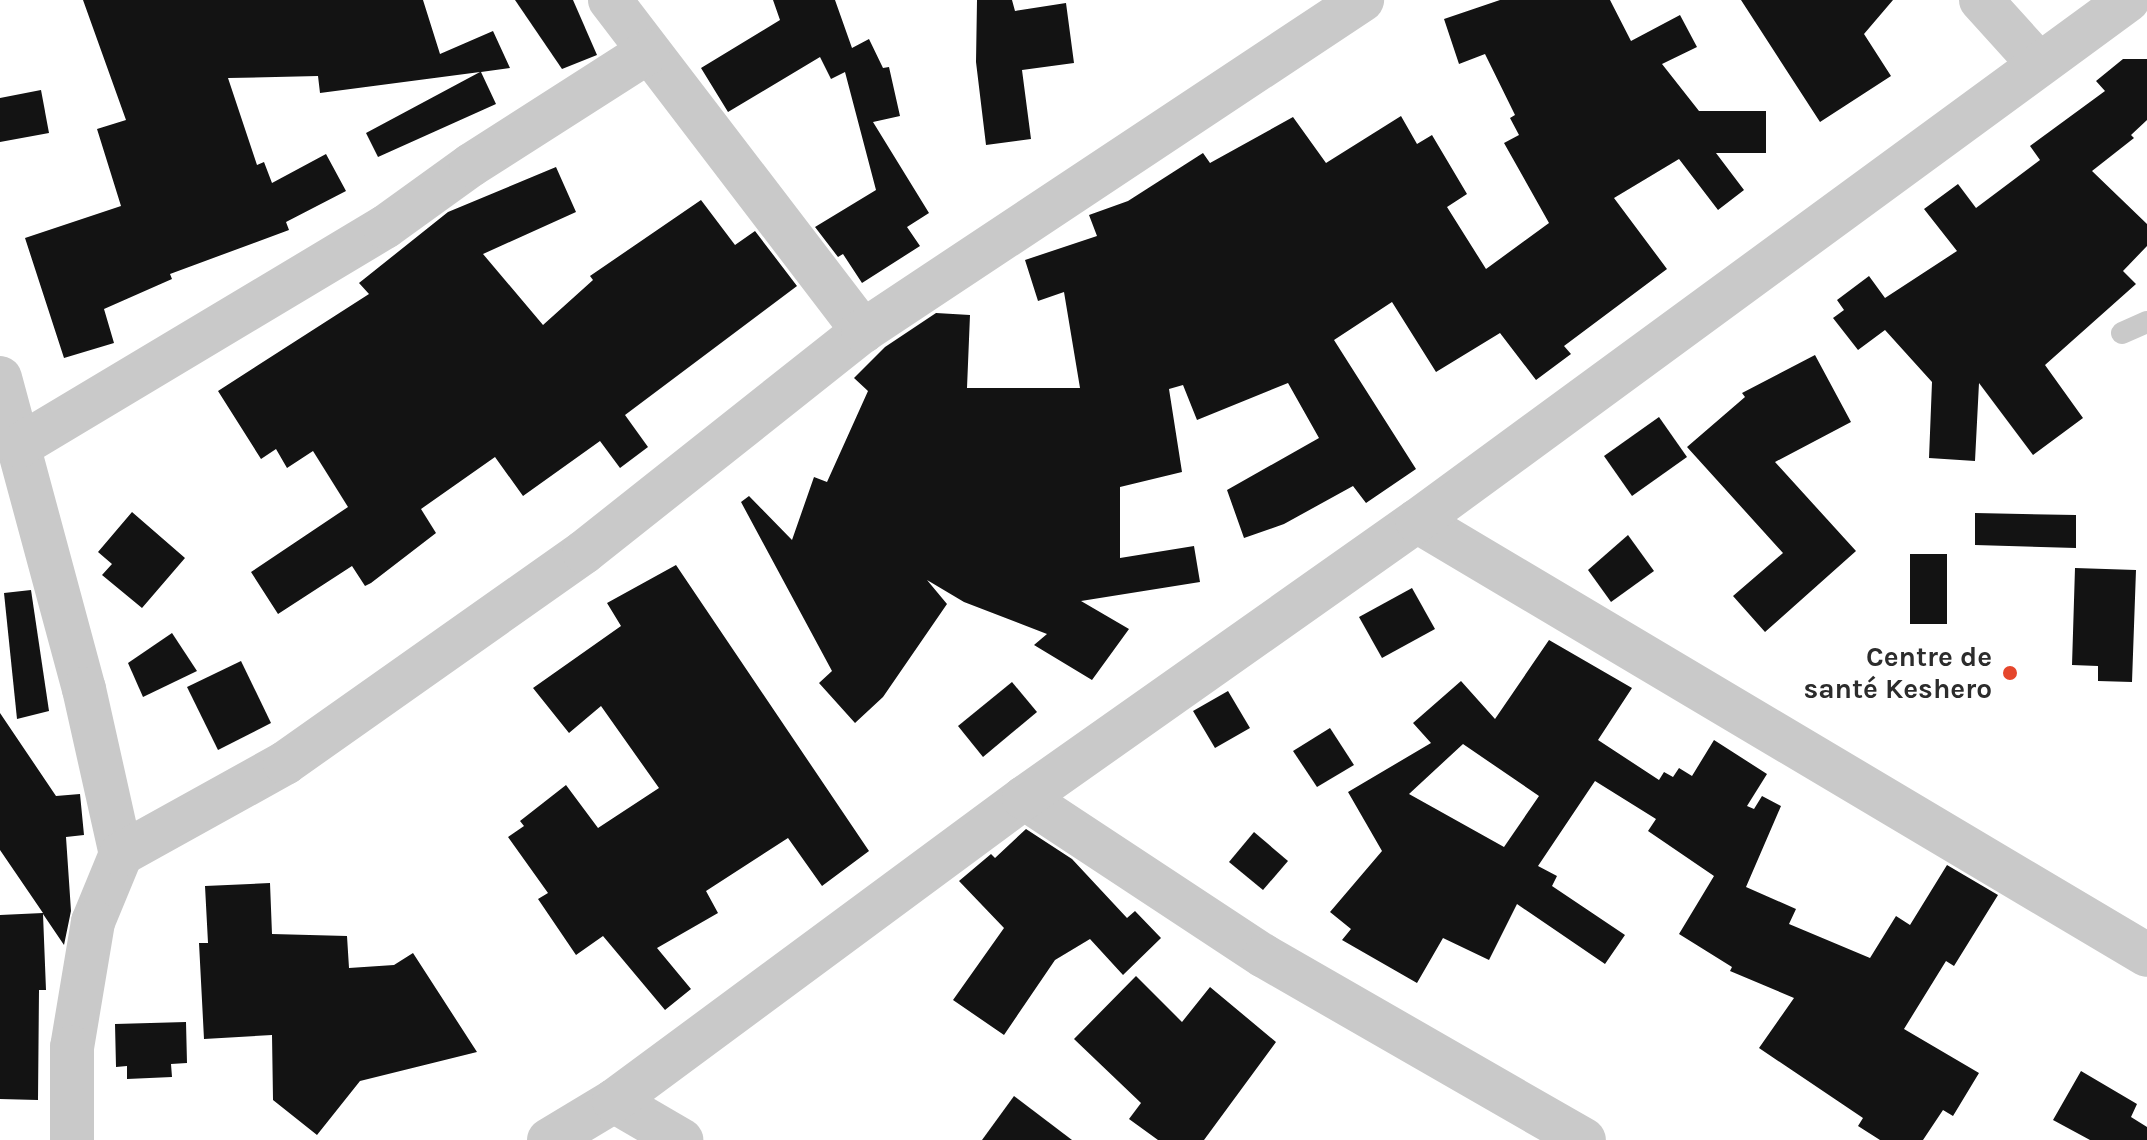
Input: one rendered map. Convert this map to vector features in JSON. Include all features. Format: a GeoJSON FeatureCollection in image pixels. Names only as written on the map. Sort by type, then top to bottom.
{"type":"FeatureCollection","features":[{"type":"Feature","properties":{"kind":"street"},"geometry":{"type":"LineString","coordinates":[[610,0],[863,331]]}},
{"type":"Feature","properties":{"kind":"street"},"geometry":{"type":"LineString","coordinates":[[121,854],[285,763],[584,552],[863,331],[1362,0]]}},
{"type":"Feature","properties":{"kind":"street"},"geometry":{"type":"LineString","coordinates":[[1981,0],[2037,62]]}},
{"type":"Feature","properties":{"kind":"street"},"geometry":{"type":"LineString","coordinates":[[549,1140],[614,1101],[1024,798],[1417,521],[2037,62],[2133,11]]}},
{"type":"Feature","properties":{"kind":"street"},"geometry":{"type":"LineString","coordinates":[[19,446],[385,227],[471,165],[648,52]]}},
{"type":"Feature","properties":{"kind":"street"},"geometry":{"type":"LineString","coordinates":[[0,378],[84,689],[121,854],[93,922],[72,1047],[72,1140]]}},
{"type":"Feature","properties":{"kind":"street"},"geometry":{"type":"LineString","coordinates":[[1417,521],[2147,955]]}},
{"type":"Feature","properties":{"kind":"street"},"geometry":{"type":"LineString","coordinates":[[1024,798],[1264,956],[1584,1140]]}},
{"type":"Feature","properties":{"kind":"street"},"geometry":{"type":"LineString","coordinates":[[614,1101],[681,1140]]}},
{"type":"Feature","properties":{"kind":"lane"},"geometry":{"type":"LineString","coordinates":[[2122,333],[2147,322]]}},
{"type":"Feature","properties":{"kind":"building"},"geometry":{"type":"Polygon","coordinates":[[[83,0],[423,0],[440,54],[493,31],[510,68],[481,72],[496,104],[378,157],[366,133],[480,72],[320,93],[318,76],[228,78],[257,165],[264,162],[272,183],[326,154],[346,191],[286,222],[289,230],[170,274],[172,279],[104,309],[114,343],[64,358],[25,238],[121,206],[97,129],[126,120],[83,0]]]}},
{"type":"Feature","properties":{"kind":"building"},"geometry":{"type":"Polygon","coordinates":[[[515,0],[573,0],[597,55],[562,69],[515,0]]]}},
{"type":"Feature","properties":{"kind":"building"},"geometry":{"type":"Polygon","coordinates":[[[773,0],[835,0],[852,48],[869,39],[883,68],[889,67],[900,116],[873,122],[929,213],[907,227],[920,246],[862,283],[843,254],[838,257],[815,227],[876,190],[845,72],[831,79],[820,57],[728,112],[701,68],[780,20],[773,0]]]}},
{"type":"Feature","properties":{"kind":"building"},"geometry":{"type":"Polygon","coordinates":[[[977,0],[1012,0],[1015,11],[1066,3],[1074,63],[1022,70],[1031,139],[986,145],[976,62],[977,0]]]}},
{"type":"Feature","properties":{"kind":"building"},"geometry":{"type":"Polygon","coordinates":[[[1500,0],[1610,0],[1631,41],[1680,15],[1697,47],[1662,64],[1699,111],[1766,111],[1766,153],[1716,153],[1744,190],[1718,210],[1679,159],[1614,198],[1667,269],[1564,346],[1571,354],[1536,380],[1500,333],[1436,372],[1392,302],[1334,340],[1416,469],[1366,503],[1353,486],[1284,524],[1244,538],[1227,490],[1319,438],[1288,383],[1197,420],[1183,385],[1169,389],[1182,472],[1120,487],[1120,558],[1194,546],[1200,582],[1081,601],[1129,629],[1092,680],[1034,645],[1047,634],[964,602],[927,580],[947,604],[883,697],[855,723],[819,683],[832,671],[741,502],[749,496],[792,540],[814,477],[827,482],[868,391],[854,378],[885,347],[936,313],[970,315],[967,388],[1080,388],[1064,292],[1038,301],[1025,260],[1097,236],[1089,215],[1128,201],[1203,153],[1210,163],[1293,117],[1326,163],[1401,116],[1417,144],[1432,135],[1467,194],[1447,207],[1486,269],[1549,223],[1504,143],[1519,135],[1510,118],[1515,115],[1485,54],[1459,64],[1444,19],[1500,0]]]}},
{"type":"Feature","properties":{"kind":"building"},"geometry":{"type":"Polygon","coordinates":[[[1741,0],[1893,0],[1864,34],[1891,76],[1820,122],[1741,0]]]}},
{"type":"Feature","properties":{"kind":"building"},"geometry":{"type":"Polygon","coordinates":[[[2123,59],[2147,59],[2147,120],[2131,135],[2134,138],[2092,171],[2147,224],[2147,246],[2123,271],[2136,284],[2045,365],[2083,418],[2033,455],[1979,383],[1975,461],[1929,458],[1932,382],[1885,330],[1858,350],[1833,318],[1844,310],[1837,300],[1869,276],[1885,298],[1957,251],[1924,209],[1958,184],[1976,208],[2040,160],[2030,146],[2105,91],[2096,81],[2123,59]]]}},
{"type":"Feature","properties":{"kind":"building"},"geometry":{"type":"Polygon","coordinates":[[[41,90],[49,133],[0,142],[0,98],[41,90]]]}},
{"type":"Feature","properties":{"kind":"building"},"geometry":{"type":"Polygon","coordinates":[[[556,167],[576,212],[483,254],[543,325],[593,280],[590,276],[701,200],[735,245],[755,231],[797,286],[625,415],[648,447],[620,468],[600,441],[523,496],[495,457],[421,509],[436,533],[371,583],[365,586],[352,566],[278,614],[251,572],[348,507],[313,451],[287,468],[276,449],[261,459],[218,391],[369,294],[359,283],[448,212],[556,167]]]}},
{"type":"Feature","properties":{"kind":"building"},"geometry":{"type":"Polygon","coordinates":[[[1815,355],[1851,422],[1775,462],[1856,551],[1765,632],[1733,596],[1783,553],[1687,447],[1745,397],[1742,393],[1815,355]]]}},
{"type":"Feature","properties":{"kind":"building"},"geometry":{"type":"Polygon","coordinates":[[[1659,417],[1687,457],[1632,496],[1604,456],[1659,417]]]}},
{"type":"Feature","properties":{"kind":"building"},"geometry":{"type":"Polygon","coordinates":[[[132,512],[185,558],[142,608],[102,575],[112,564],[98,552],[132,512]]]}},
{"type":"Feature","properties":{"kind":"building"},"geometry":{"type":"Polygon","coordinates":[[[1975,513],[2076,515],[2076,548],[1975,545],[1975,513]]]}},
{"type":"Feature","properties":{"kind":"building"},"geometry":{"type":"Polygon","coordinates":[[[1628,535],[1654,571],[1611,602],[1588,570],[1628,535]]]}},
{"type":"Feature","properties":{"kind":"building"},"geometry":{"type":"Polygon","coordinates":[[[1910,554],[1947,554],[1947,624],[1910,624],[1910,554]]]}},
{"type":"Feature","properties":{"kind":"building"},"geometry":{"type":"Polygon","coordinates":[[[676,565],[869,851],[822,886],[788,838],[706,891],[718,913],[657,948],[691,989],[665,1010],[603,936],[576,955],[538,899],[548,893],[508,837],[524,826],[520,821],[566,785],[598,828],[659,788],[601,706],[569,733],[533,688],[621,626],[607,603],[676,565]]]}},
{"type":"Feature","properties":{"kind":"building"},"geometry":{"type":"Polygon","coordinates":[[[2075,568],[2136,570],[2132,682],[2098,681],[2098,666],[2072,665],[2075,568]]]}},
{"type":"Feature","properties":{"kind":"building"},"geometry":{"type":"Polygon","coordinates":[[[1412,588],[1435,629],[1382,658],[1359,617],[1412,588]]]}},
{"type":"Feature","properties":{"kind":"building"},"geometry":{"type":"Polygon","coordinates":[[[31,590],[49,711],[17,719],[4,593],[31,590]]]}},
{"type":"Feature","properties":{"kind":"building"},"geometry":{"type":"Polygon","coordinates":[[[172,633],[197,671],[143,697],[128,663],[172,633]]]}},
{"type":"Feature","properties":{"kind":"building"},"geometry":{"type":"Polygon","coordinates":[[[1549,640],[1632,688],[1598,740],[1659,780],[1664,772],[1673,777],[1679,768],[1692,776],[1714,740],[1767,774],[1747,806],[1754,809],[1762,796],[1781,806],[1746,887],[1796,909],[1789,924],[1870,958],[1896,916],[1910,925],[1947,865],[1998,895],[1954,966],[1946,961],[1904,1029],[1979,1073],[1953,1116],[1943,1110],[1923,1140],[1880,1140],[1858,1126],[1863,1118],[1759,1048],[1794,998],[1730,971],[1732,967],[1679,934],[1714,876],[1648,831],[1656,819],[1595,781],[1538,866],[1557,876],[1552,886],[1625,935],[1605,964],[1517,904],[1489,960],[1443,938],[1417,983],[1342,940],[1351,929],[1330,912],[1382,851],[1348,792],[1431,743],[1413,723],[1461,681],[1495,719],[1549,640]],[[1463,744],[1409,794],[1504,847],[1539,796],[1463,744]]]}},
{"type":"Feature","properties":{"kind":"building"},"geometry":{"type":"Polygon","coordinates":[[[241,661],[271,723],[218,750],[187,687],[241,661]]]}},
{"type":"Feature","properties":{"kind":"building"},"geometry":{"type":"Polygon","coordinates":[[[1012,682],[1037,712],[983,757],[958,726],[1012,682]]]}},
{"type":"Feature","properties":{"kind":"building"},"geometry":{"type":"Polygon","coordinates":[[[1228,691],[1250,728],[1215,748],[1193,711],[1228,691]]]}},
{"type":"Feature","properties":{"kind":"building"},"geometry":{"type":"Polygon","coordinates":[[[0,713],[56,796],[80,794],[84,835],[66,837],[71,911],[64,945],[43,914],[46,990],[39,990],[38,1100],[0,1099],[0,915],[43,913],[0,850],[0,713]]]}},
{"type":"Feature","properties":{"kind":"building"},"geometry":{"type":"Polygon","coordinates":[[[1330,728],[1354,765],[1317,787],[1293,751],[1330,728]]]}},
{"type":"Feature","properties":{"kind":"building"},"geometry":{"type":"Polygon","coordinates":[[[1026,829],[1072,859],[1127,918],[1135,911],[1161,938],[1123,975],[1090,939],[1055,960],[1004,1035],[953,1000],[1004,928],[959,881],[991,854],[995,858],[1026,829]]]}},
{"type":"Feature","properties":{"kind":"building"},"geometry":{"type":"Polygon","coordinates":[[[1254,832],[1288,861],[1263,890],[1229,862],[1254,832]]]}},
{"type":"Feature","properties":{"kind":"building"},"geometry":{"type":"Polygon","coordinates":[[[270,883],[272,934],[347,936],[349,968],[394,965],[413,953],[477,1052],[360,1081],[317,1135],[273,1100],[272,1035],[204,1039],[199,943],[208,943],[205,886],[270,883]]]}},
{"type":"Feature","properties":{"kind":"building"},"geometry":{"type":"Polygon","coordinates":[[[1136,976],[1182,1022],[1210,987],[1276,1042],[1204,1140],[1158,1140],[1129,1119],[1141,1103],[1074,1039],[1136,976]]]}},
{"type":"Feature","properties":{"kind":"building"},"geometry":{"type":"Polygon","coordinates":[[[186,1022],[187,1063],[171,1064],[172,1077],[127,1079],[127,1066],[116,1067],[115,1024],[186,1022]]]}},
{"type":"Feature","properties":{"kind":"building"},"geometry":{"type":"Polygon","coordinates":[[[2081,1071],[2137,1104],[2131,1117],[2147,1127],[2147,1140],[2090,1140],[2053,1120],[2081,1071]]]}},
{"type":"Feature","properties":{"kind":"building"},"geometry":{"type":"Polygon","coordinates":[[[1014,1096],[1072,1140],[982,1140],[1014,1096]]]}},
{"type":"Feature","properties":{"kind":"place","name":"Centre de santé Keshero"},"geometry":{"type":"Point","coordinates":[2010,673]}}]}
